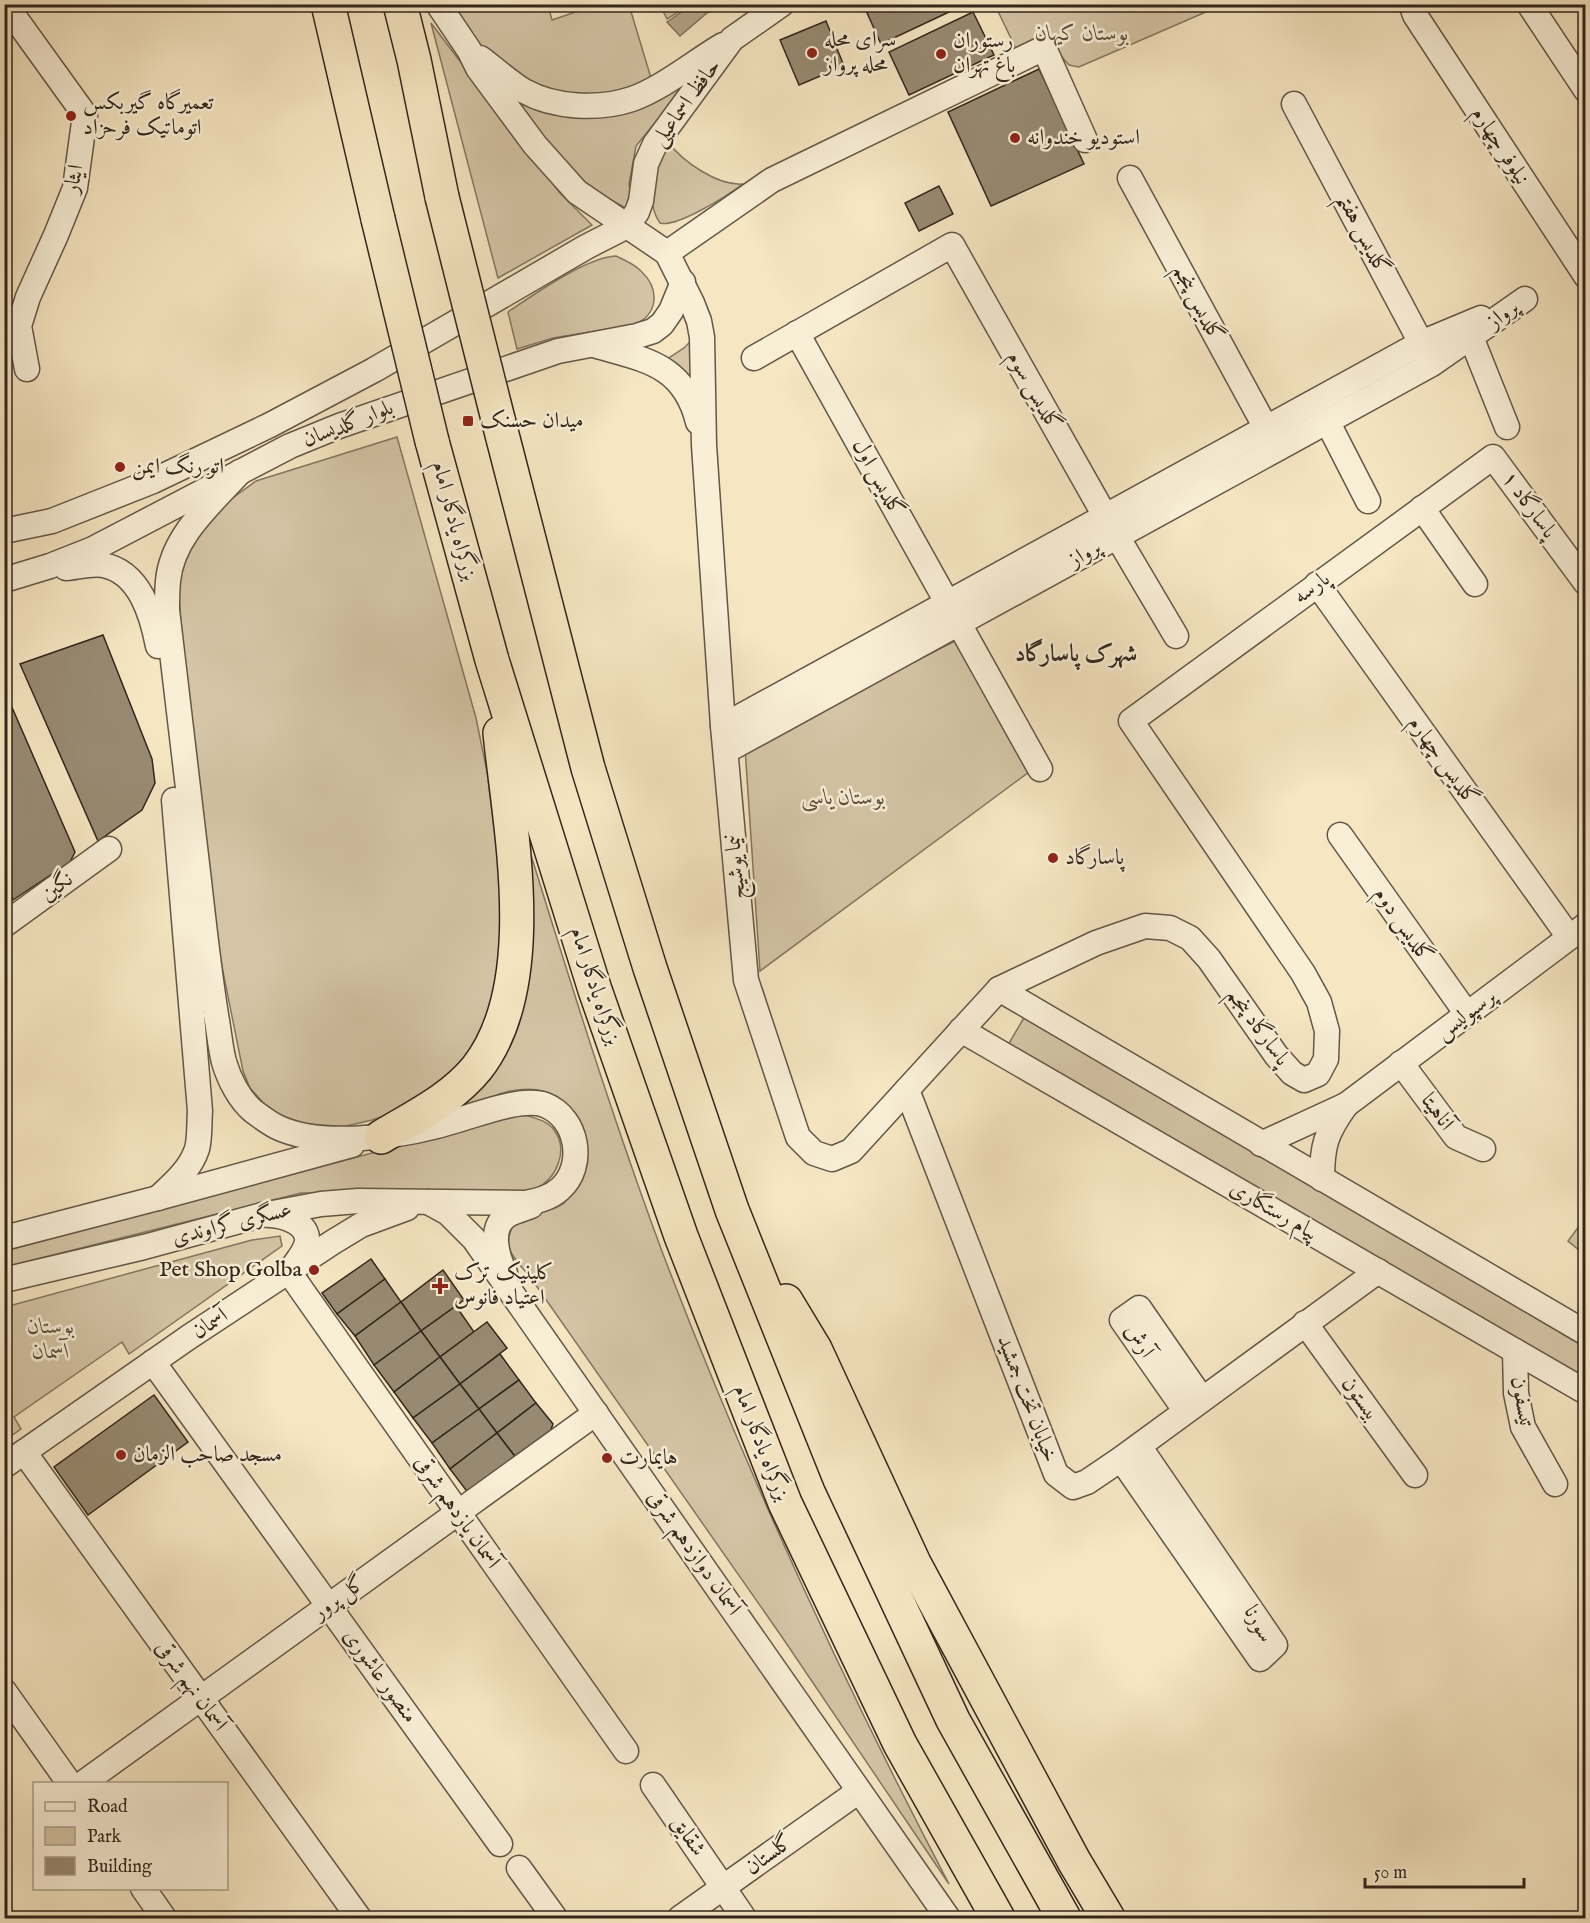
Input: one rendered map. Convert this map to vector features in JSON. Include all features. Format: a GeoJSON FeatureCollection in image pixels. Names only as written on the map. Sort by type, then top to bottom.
{"type":"FeatureCollection","features":[{"type":"Feature","properties":{"kind":"highway","name":"بزرگراه یادگار امام"},"geometry":{"type":"LineString","coordinates":[[328,4],[432,441],[492,660],[595,990],[681,1236],[784,1503],[900,1744],[998,1918]]}},
{"type":"Feature","properties":{"kind":"highway"},"geometry":{"type":"LineString","coordinates":[[400,4],[442,197],[588,768],[650,968],[732,1210],[840,1479],[953,1720],[1064,1918]]}},
{"type":"Feature","properties":{"kind":"highway"},"geometry":{"type":"LineString","coordinates":[[381,1137],[459,1087],[477,1067],[491,1044],[511,991],[515,956],[514,863],[492,660]]}},
{"type":"Feature","properties":{"kind":"highway"},"geometry":{"type":"LineString","coordinates":[[732,1210],[815,1348],[914,1563],[1074,1861],[1108,1918]]}},
{"type":"Feature","properties":{"kind":"street","name":"ایثار"},"geometry":{"type":"LineString","coordinates":[[5,4],[85,115],[75,188],[28,297],[19,326],[27,369]]}},
{"type":"Feature","properties":{"kind":"street"},"geometry":{"type":"LineString","coordinates":[[438,4],[469,50],[478,69],[560,175],[577,192],[667,253],[683,282],[699,321],[702,337],[704,445]]}},
{"type":"Feature","properties":{"kind":"street","name":"حافظ اسماعیلی"},"geometry":{"type":"LineString","coordinates":[[627,226],[638,212],[645,164],[655,144],[732,39],[782,4]]}},
{"type":"Feature","properties":{"kind":"street"},"geometry":{"type":"LineString","coordinates":[[1529,4],[1586,90]]}},
{"type":"Feature","properties":{"kind":"street","name":"نیلوفر چهارم"},"geometry":{"type":"LineString","coordinates":[[1413,10],[1586,276]]}},
{"type":"Feature","properties":{"kind":"street"},"geometry":{"type":"LineString","coordinates":[[469,50],[523,90],[542,99],[570,105],[595,105],[633,98],[732,39]]}},
{"type":"Feature","properties":{"kind":"street"},"geometry":{"type":"LineString","coordinates":[[667,253],[772,180],[1044,48],[1085,140]]}},
{"type":"Feature","properties":{"kind":"street","name":"گلدیس هفتم"},"geometry":{"type":"LineString","coordinates":[[1294,104],[1426,353]]}},
{"type":"Feature","properties":{"kind":"street","name":"گلدیس پنجم"},"geometry":{"type":"LineString","coordinates":[[1130,178],[1266,428]]}},
{"type":"Feature","properties":{"kind":"street","name":"بلوار گلدیسان"},"geometry":{"type":"LineString","coordinates":[[4,531],[62,518],[153,482],[260,430],[374,370],[575,253],[627,226]]}},
{"type":"Feature","properties":{"kind":"street","name":"گلدیس سوم"},"geometry":{"type":"LineString","coordinates":[[797,333],[951,245],[1111,526]]}},
{"type":"Feature","properties":{"kind":"street","name":"بلوار گلدیسان"},"geometry":{"type":"LineString","coordinates":[[16,577],[104,544],[290,446],[385,410],[558,351],[653,331],[662,324],[671,311],[683,282]]}},
{"type":"Feature","properties":{"kind":"street","name":"پرواز"},"geometry":{"type":"LineString","coordinates":[[726,751],[953,613],[1111,526],[1327,421],[1426,353],[1471,337],[1525,299],[1426,353],[1266,428],[1111,526]]}},
{"type":"Feature","properties":{"kind":"street"},"geometry":{"type":"LineString","coordinates":[[754,358],[797,333]]}},
{"type":"Feature","properties":{"kind":"street","name":"گلدیس اول"},"geometry":{"type":"LineString","coordinates":[[797,333],[953,613]]}},
{"type":"Feature","properties":{"kind":"street"},"geometry":{"type":"LineString","coordinates":[[1471,337],[1507,427]]}},
{"type":"Feature","properties":{"kind":"street"},"geometry":{"type":"LineString","coordinates":[[592,345],[654,363],[666,370],[677,381],[688,398],[697,416],[704,445]]}},
{"type":"Feature","properties":{"kind":"street"},"geometry":{"type":"LineString","coordinates":[[1327,421],[1368,501]]}},
{"type":"Feature","properties":{"kind":"street","name":"نیما یوشیج"},"geometry":{"type":"LineString","coordinates":[[704,445],[723,726],[746,980],[798,1137],[814,1153],[832,1159],[851,1151],[999,989]]}},
{"type":"Feature","properties":{"kind":"street","name":"پارسه"},"geometry":{"type":"LineString","coordinates":[[1131,721],[1493,457]]}},
{"type":"Feature","properties":{"kind":"street","name":"پاسارگاد ۱"},"geometry":{"type":"LineString","coordinates":[[1493,457],[1586,583]]}},
{"type":"Feature","properties":{"kind":"street"},"geometry":{"type":"LineString","coordinates":[[240,472],[192,524],[175,556],[168,579],[167,610],[205,935],[224,1062],[237,1091],[251,1109],[276,1127],[309,1136],[381,1137],[441,1125],[495,1109],[525,1104],[544,1105],[561,1116],[573,1133],[576,1152],[573,1172],[561,1189],[544,1200],[508,1215],[496,1230],[497,1248],[503,1269],[518,1302]]}},
{"type":"Feature","properties":{"kind":"street"},"geometry":{"type":"LineString","coordinates":[[1422,508],[1475,584]]}},
{"type":"Feature","properties":{"kind":"street"},"geometry":{"type":"LineString","coordinates":[[1111,526],[1176,636]]}},
{"type":"Feature","properties":{"kind":"street"},"geometry":{"type":"LineString","coordinates":[[16,577],[103,565],[115,569],[134,584],[153,621],[164,675],[200,1111],[197,1148],[191,1162],[158,1198]]}},
{"type":"Feature","properties":{"kind":"street","name":"گلدیس چهارم"},"geometry":{"type":"LineString","coordinates":[[1317,584],[1577,931]]}},
{"type":"Feature","properties":{"kind":"street"},"geometry":{"type":"LineString","coordinates":[[953,613],[1040,769]]}},
{"type":"Feature","properties":{"kind":"street","name":"پرواز"},"geometry":{"type":"LineString","coordinates":[[723,726],[953,613]]}},
{"type":"Feature","properties":{"kind":"street","name":"پاسارگاد پنجم"},"geometry":{"type":"LineString","coordinates":[[999,989],[1096,943],[1145,926],[1170,928],[1190,938],[1209,959],[1276,1055],[1292,1073],[1304,1080],[1318,1074],[1326,1059],[1328,1031],[1319,1002],[1303,973],[1131,721]]}},
{"type":"Feature","properties":{"kind":"street","name":"گلدیس دوم"},"geometry":{"type":"LineString","coordinates":[[1340,835],[1467,1014]]}},
{"type":"Feature","properties":{"kind":"street","name":"نگین"},"geometry":{"type":"LineString","coordinates":[[4,925],[109,849]]}},
{"type":"Feature","properties":{"kind":"street","name":"پرسپولیس"},"geometry":{"type":"LineString","coordinates":[[1261,1144],[1346,1105],[1577,931]]}},
{"type":"Feature","properties":{"kind":"street"},"geometry":{"type":"LineString","coordinates":[[999,989],[1586,1333]]}},
{"type":"Feature","properties":{"kind":"street","name":"پیام رستگاری"},"geometry":{"type":"LineString","coordinates":[[961,1030],[1586,1392]]}},
{"type":"Feature","properties":{"kind":"street","name":"آناهیتا"},"geometry":{"type":"LineString","coordinates":[[1401,1063],[1456,1137],[1483,1149]]}},
{"type":"Feature","properties":{"kind":"street","name":"خیابان تخت جمشید"},"geometry":{"type":"LineString","coordinates":[[907,1090],[1056,1474],[1073,1486],[1087,1482],[1130,1452],[1378,1271]]}},
{"type":"Feature","properties":{"kind":"street","name":"پرسپولیس"},"geometry":{"type":"LineString","coordinates":[[1322,1179],[1322,1152],[1331,1126],[1346,1105]]}},
{"type":"Feature","properties":{"kind":"street","name":"عسگری گراوندی"},"geometry":{"type":"LineString","coordinates":[[4,1238],[381,1137]]}},
{"type":"Feature","properties":{"kind":"street","name":"عسگری گراوندی"},"geometry":{"type":"LineString","coordinates":[[4,1280],[262,1215],[313,1205],[358,1200],[525,1203],[544,1200]]}},
{"type":"Feature","properties":{"kind":"street","name":"آسمان"},"geometry":{"type":"LineString","coordinates":[[4,1466],[153,1362],[361,1225],[427,1201]]}},
{"type":"Feature","properties":{"kind":"street","name":"آسمان دوازدهم شرقی"},"geometry":{"type":"LineString","coordinates":[[427,1201],[448,1213],[462,1225],[518,1302],[948,1918]]}},
{"type":"Feature","properties":{"kind":"street"},"geometry":{"type":"LineString","coordinates":[[262,1215],[284,1217],[300,1224],[304,1230],[307,1240],[304,1251],[289,1272]]}},
{"type":"Feature","properties":{"kind":"street","name":"آسمان یازدهم شرقی"},"geometry":{"type":"LineString","coordinates":[[289,1272],[626,1751]]}},
{"type":"Feature","properties":{"kind":"street","name":"بیستون"},"geometry":{"type":"LineString","coordinates":[[1305,1323],[1415,1475]]}},
{"type":"Feature","properties":{"kind":"street","name":"تیسفون"},"geometry":{"type":"LineString","coordinates":[[1515,1351],[1516,1393],[1523,1427],[1555,1484]]}},
{"type":"Feature","properties":{"kind":"street","name":"منصور عاشوری"},"geometry":{"type":"LineString","coordinates":[[153,1362],[500,1844]]}},
{"type":"Feature","properties":{"kind":"street","name":"گل پرور"},"geometry":{"type":"LineString","coordinates":[[85,1782],[597,1413]]}},
{"type":"Feature","properties":{"kind":"street","name":"آسمان نهم شرقی"},"geometry":{"type":"LineString","coordinates":[[24,1452],[359,1918]]}},
{"type":"Feature","properties":{"kind":"street","name":"سورنا"},"geometry":{"type":"LineString","coordinates":[[1130,1452],[1275,1646],[1260,1659],[1130,1452]]}},
{"type":"Feature","properties":{"kind":"street"},"geometry":{"type":"LineString","coordinates":[[4,1691],[69,1782]]}},
{"type":"Feature","properties":{"kind":"street","name":"شقایق"},"geometry":{"type":"LineString","coordinates":[[653,1785],[744,1918]]}},
{"type":"Feature","properties":{"kind":"street","name":"گلستان"},"geometry":{"type":"LineString","coordinates":[[680,1918],[859,1791]]}},
{"type":"Feature","properties":{"kind":"street"},"geometry":{"type":"LineString","coordinates":[[519,1868],[555,1918]]}},
{"type":"Feature","properties":{"kind":"street"},"geometry":{"type":"LineString","coordinates":[[144,1890],[164,1918]]}},
{"type":"Feature","properties":{"kind":"green space"},"geometry":{"type":"Polygon","coordinates":[[[448,5],[548,5],[552,20],[596,5],[629,5],[651,78],[612,96],[551,95],[493,59],[467,32],[448,5]]]}},
{"type":"Feature","properties":{"kind":"green space"},"geometry":{"type":"Polygon","coordinates":[[[660,5],[689,5],[667,19],[660,5]]]}},
{"type":"Feature","properties":{"kind":"green space","name":"بوستان کیهان"},"geometry":{"type":"Polygon","coordinates":[[[995,5],[1222,5],[1079,67],[1069,65],[1049,42],[1019,55],[995,5]]]}},
{"type":"Feature","properties":{"kind":"green space"},"geometry":{"type":"Polygon","coordinates":[[[431,23],[560,193],[592,225],[498,278],[431,23]]]}},
{"type":"Feature","properties":{"kind":"green space"},"geometry":{"type":"Polygon","coordinates":[[[701,66],[636,146],[629,184],[633,212],[611,200],[565,168],[519,107],[511,89],[570,112],[701,66]]]}},
{"type":"Feature","properties":{"kind":"green space"},"geometry":{"type":"Polygon","coordinates":[[[668,142],[692,165],[712,177],[733,184],[743,184],[690,216],[678,221],[660,223],[655,214],[652,193],[656,172],[668,142]]]}},
{"type":"Feature","properties":{"kind":"green space"},"geometry":{"type":"Polygon","coordinates":[[[616,256],[638,269],[647,278],[654,293],[652,308],[642,321],[633,325],[553,338],[517,349],[508,312],[576,270],[604,258],[616,256]]]}},
{"type":"Feature","properties":{"kind":"green space"},"geometry":{"type":"Polygon","coordinates":[[[691,341],[697,393],[664,361],[691,341]]]}},
{"type":"Feature","properties":{"kind":"green space"},"geometry":{"type":"Polygon","coordinates":[[[397,437],[476,718],[487,772],[501,883],[502,932],[492,1012],[471,1063],[400,1111],[329,1130],[280,1118],[250,1088],[243,1071],[215,932],[186,696],[179,596],[181,574],[200,530],[223,505],[256,481],[397,437]]]}},
{"type":"Feature","properties":{"kind":"green space","name":"بوستان یاسی"},"geometry":{"type":"Polygon","coordinates":[[[955,641],[1029,772],[760,971],[745,748],[955,641]]]}},
{"type":"Feature","properties":{"kind":"green space"},"geometry":{"type":"Polygon","coordinates":[[[526,839],[626,1151],[694,1334],[761,1494],[833,1652],[949,1884],[782,1637],[533,1281],[511,1253],[509,1239],[516,1220],[560,1206],[573,1192],[580,1178],[584,1148],[577,1119],[558,1097],[532,1089],[504,1093],[469,1109],[448,1105],[485,1073],[526,839]]]}},
{"type":"Feature","properties":{"kind":"green space"},"geometry":{"type":"Polygon","coordinates":[[[1025,1016],[1585,1345],[1585,1381],[1008,1045],[1025,1016]]]}},
{"type":"Feature","properties":{"kind":"green space"},"geometry":{"type":"Polygon","coordinates":[[[525,1115],[548,1124],[554,1130],[560,1146],[555,1171],[543,1184],[533,1190],[516,1193],[301,1193],[5,1267],[5,1251],[507,1117],[525,1115]]]}},
{"type":"Feature","properties":{"kind":"green space"},"geometry":{"type":"Polygon","coordinates":[[[1585,1218],[1585,1255],[1568,1241],[1585,1218]]]}},
{"type":"Feature","properties":{"kind":"green space","name":"بوستان آسمان"},"geometry":{"type":"Polygon","coordinates":[[[280,1236],[282,1246],[129,1354],[122,1342],[14,1417],[21,1429],[5,1440],[5,1307],[252,1240],[280,1236]]]}},
{"type":"Feature","properties":{"kind":"shaded area"},"geometry":{"type":"Polygon","coordinates":[[[691,5],[728,5],[707,13],[680,36],[667,22],[691,5]]]}},
{"type":"Feature","properties":{"kind":"building"},"geometry":{"type":"Polygon","coordinates":[[[863,4],[966,4],[881,44],[863,4]]]}},
{"type":"Feature","properties":{"kind":"building","name":"رستوران باغ تهران"},"geometry":{"type":"Polygon","coordinates":[[[973,12],[994,55],[909,95],[889,52],[973,12]]]}},
{"type":"Feature","properties":{"kind":"building","name":"سرای محله محله پرواز"},"geometry":{"type":"Polygon","coordinates":[[[826,21],[844,66],[799,85],[780,40],[826,21]]]}},
{"type":"Feature","properties":{"kind":"building","name":"استودیو خندوانه"},"geometry":{"type":"Polygon","coordinates":[[[1039,69],[1084,164],[991,206],[948,112],[1039,69]]]}},
{"type":"Feature","properties":{"kind":"building"},"geometry":{"type":"Polygon","coordinates":[[[939,186],[953,214],[919,231],[905,203],[939,186]]]}},
{"type":"Feature","properties":{"kind":"building"},"geometry":{"type":"Polygon","coordinates":[[[103,635],[152,759],[155,783],[142,810],[98,841],[20,664],[103,635]]]}},
{"type":"Feature","properties":{"kind":"building"},"geometry":{"type":"Polygon","coordinates":[[[4,689],[75,852],[70,862],[13,900],[4,880],[4,689]]]}},
{"type":"Feature","properties":{"kind":"building"},"geometry":{"type":"Polygon","coordinates":[[[371,1259],[385,1279],[337,1314],[322,1293],[371,1259]]]}},
{"type":"Feature","properties":{"kind":"building"},"geometry":{"type":"Polygon","coordinates":[[[443,1270],[464,1300],[421,1331],[401,1302],[443,1270]]]}},
{"type":"Feature","properties":{"kind":"building"},"geometry":{"type":"Polygon","coordinates":[[[385,1279],[401,1302],[355,1336],[337,1314],[385,1279]]]}},
{"type":"Feature","properties":{"kind":"building"},"geometry":{"type":"Polygon","coordinates":[[[401,1302],[421,1331],[374,1365],[355,1336],[401,1302]]]}},
{"type":"Feature","properties":{"kind":"building"},"geometry":{"type":"Polygon","coordinates":[[[456,1306],[474,1332],[440,1357],[421,1331],[456,1306]]]}},
{"type":"Feature","properties":{"kind":"building"},"geometry":{"type":"Polygon","coordinates":[[[487,1322],[507,1348],[460,1384],[440,1357],[487,1322]]]}},
{"type":"Feature","properties":{"kind":"building"},"geometry":{"type":"Polygon","coordinates":[[[421,1331],[440,1357],[394,1392],[374,1365],[421,1331]]]}},
{"type":"Feature","properties":{"kind":"building"},"geometry":{"type":"Polygon","coordinates":[[[500,1354],[519,1380],[479,1409],[460,1384],[500,1354]]]}},
{"type":"Feature","properties":{"kind":"building"},"geometry":{"type":"Polygon","coordinates":[[[440,1357],[460,1384],[413,1418],[394,1392],[440,1357]]]}},
{"type":"Feature","properties":{"kind":"building"},"geometry":{"type":"Polygon","coordinates":[[[519,1380],[536,1403],[497,1433],[479,1409],[519,1380]]]}},
{"type":"Feature","properties":{"kind":"building"},"geometry":{"type":"Polygon","coordinates":[[[460,1384],[479,1409],[432,1443],[413,1418],[460,1384]]]}},
{"type":"Feature","properties":{"kind":"building","name":"مسجد صاحب الزمان"},"geometry":{"type":"Polygon","coordinates":[[[154,1395],[188,1442],[88,1515],[54,1467],[154,1395]]]}},
{"type":"Feature","properties":{"kind":"building"},"geometry":{"type":"Polygon","coordinates":[[[536,1403],[553,1424],[548,1438],[517,1459],[497,1433],[536,1403]]]}},
{"type":"Feature","properties":{"kind":"building"},"geometry":{"type":"Polygon","coordinates":[[[479,1409],[497,1433],[450,1469],[432,1443],[479,1409]]]}},
{"type":"Feature","properties":{"kind":"building"},"geometry":{"type":"Polygon","coordinates":[[[497,1433],[517,1459],[469,1494],[450,1469],[497,1433]]]}},
{"type":"Feature","properties":{"kind":"place","name":"سرای محله محله پرواز"},"geometry":{"type":"Point","coordinates":[812,53]}},
{"type":"Feature","properties":{"kind":"place","name":"رستوران باغ تهران"},"geometry":{"type":"Point","coordinates":[941,54]}},
{"type":"Feature","properties":{"kind":"place","name":"تعمیرگاه گیربکس اتوماتیک فرحزاد"},"geometry":{"type":"Point","coordinates":[71,116]}},
{"type":"Feature","properties":{"kind":"place","name":"استودیو خندوانه"},"geometry":{"type":"Point","coordinates":[1015,138]}},
{"type":"Feature","properties":{"kind":"place","name":"میدان حسنک"},"geometry":{"type":"Point","coordinates":[468,421]}},
{"type":"Feature","properties":{"kind":"place","name":"اتو رنگ ایمن"},"geometry":{"type":"Point","coordinates":[120,467]}},
{"type":"Feature","properties":{"kind":"place","name":"پاسارگاد"},"geometry":{"type":"Point","coordinates":[1053,858]}},
{"type":"Feature","properties":{"kind":"place","name":"Pet Shop Golba"},"geometry":{"type":"Point","coordinates":[314,1270]}},
{"type":"Feature","properties":{"kind":"place","name":"کلینیک ترک اعتیاد فانوس"},"geometry":{"type":"Point","coordinates":[440,1286]}},
{"type":"Feature","properties":{"kind":"place","name":"مسجد صاحب الزمان"},"geometry":{"type":"Point","coordinates":[121,1455]}},
{"type":"Feature","properties":{"kind":"place","name":"هایمارت"},"geometry":{"type":"Point","coordinates":[607,1458]}},
{"type":"Feature","properties":{"kind":"district","name":"شهرک پاسارگاد"},"geometry":{"type":"Point","coordinates":[1076,654]}}]}
